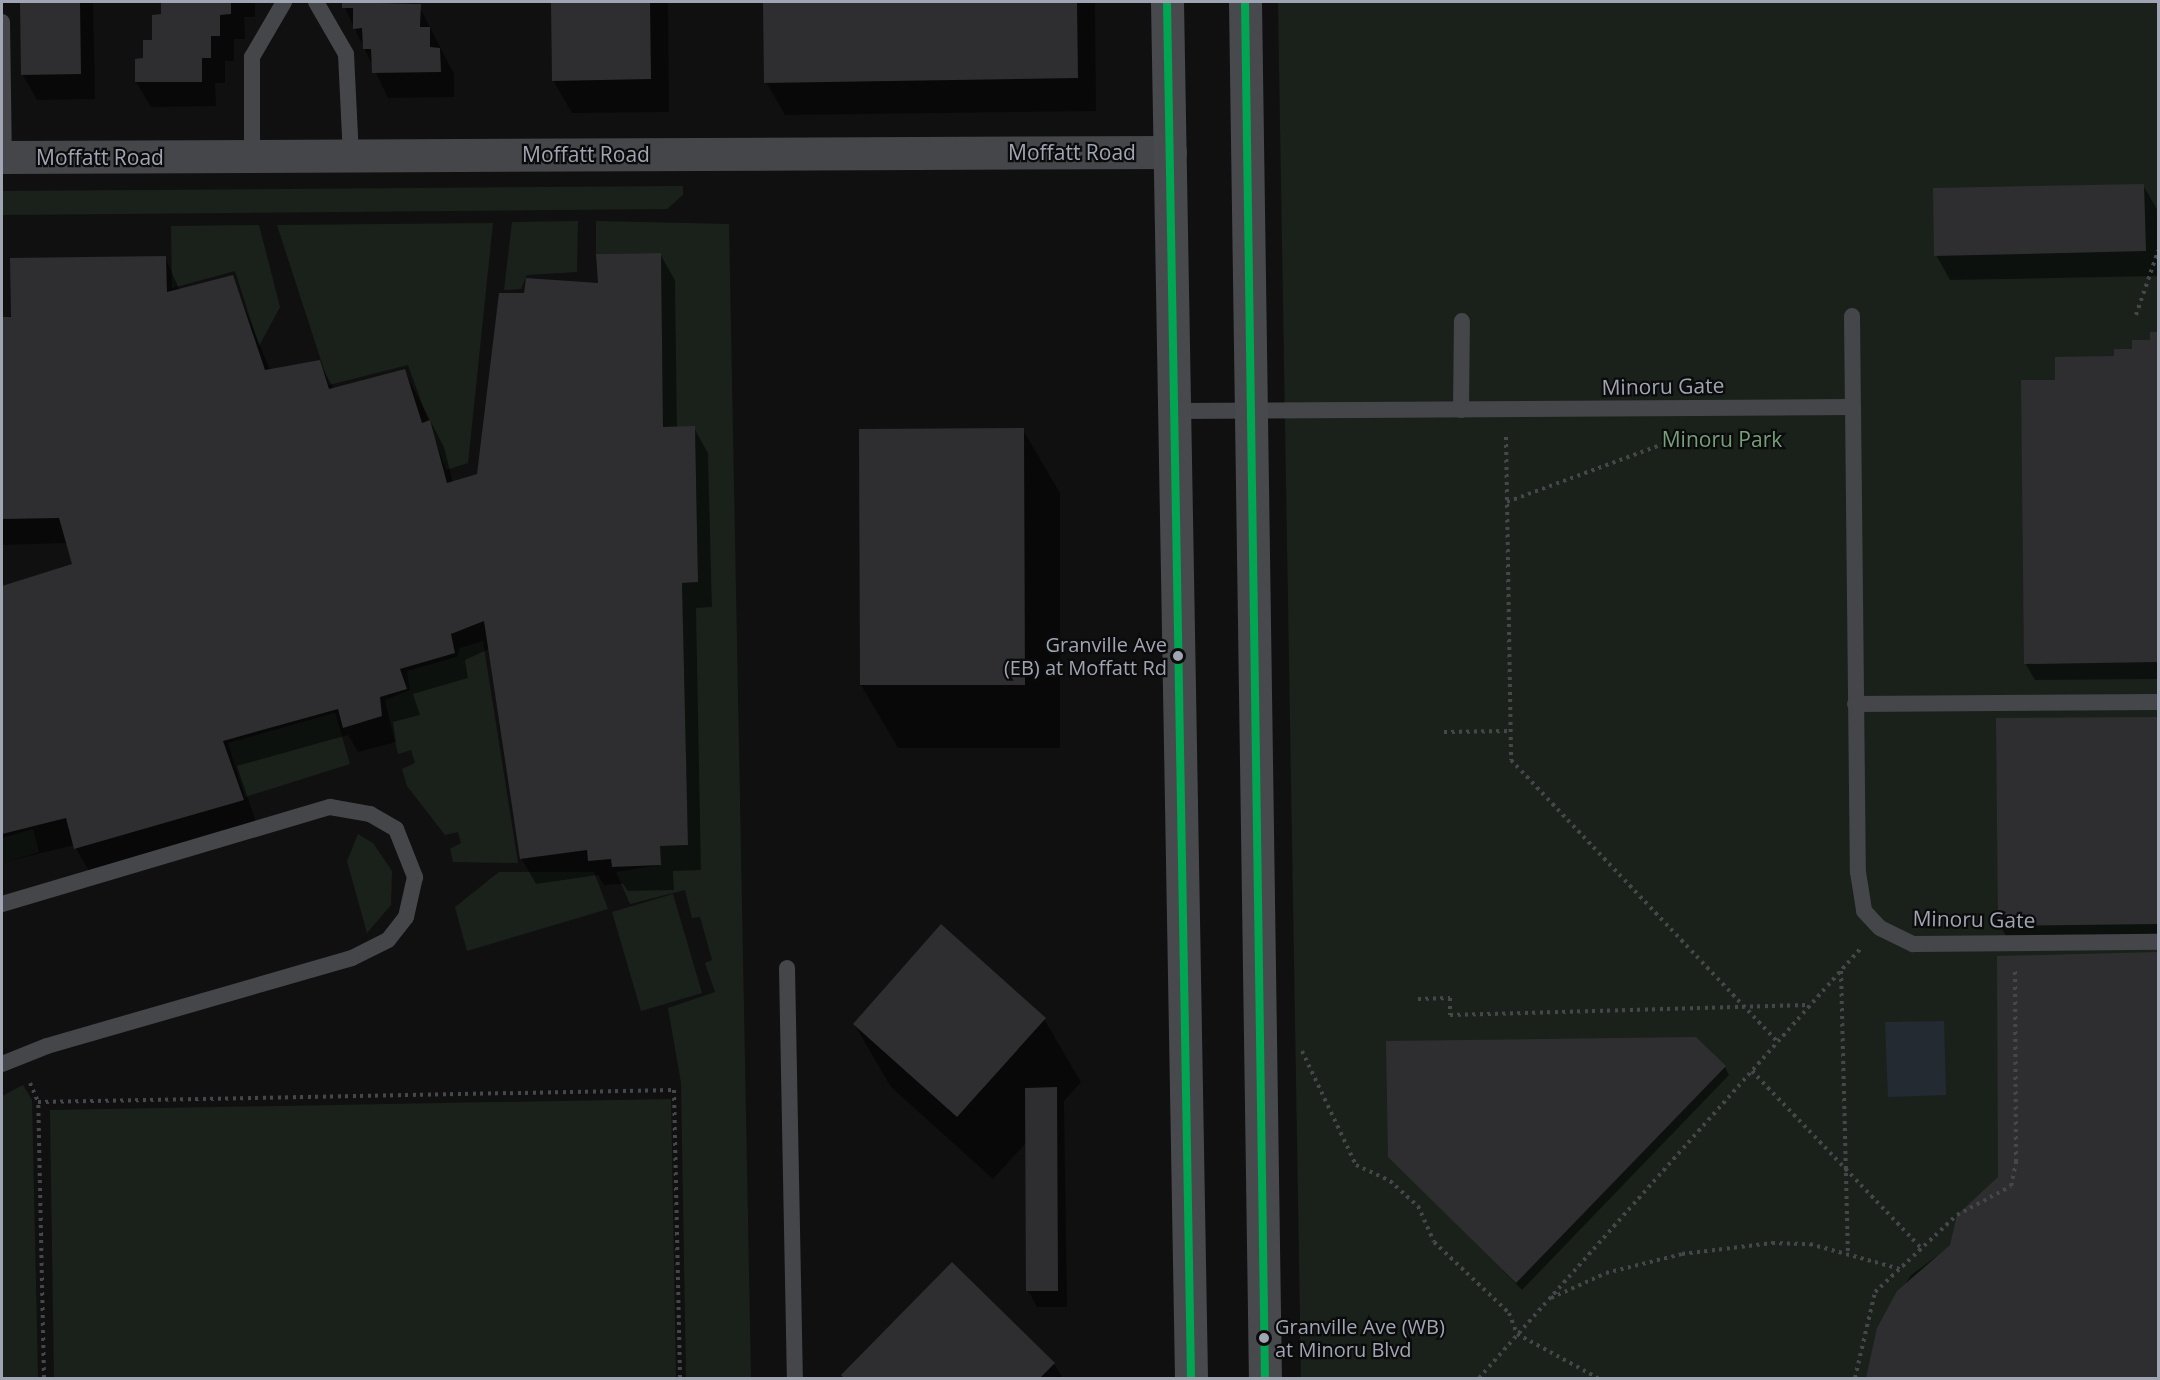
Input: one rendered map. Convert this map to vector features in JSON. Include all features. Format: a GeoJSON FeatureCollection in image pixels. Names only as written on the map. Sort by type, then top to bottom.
{"type":"FeatureCollection","features":[{"type":"Feature","properties":{"kind":"main road"},"geometry":{"type":"LineString","coordinates":[[1167,2],[1191,1378]]}},
{"type":"Feature","properties":{"kind":"main road"},"geometry":{"type":"LineString","coordinates":[[1245,2],[1254,411],[1265,1378]]}},
{"type":"Feature","properties":{"kind":"street","name":"Moffatt Road"},"geometry":{"type":"LineString","coordinates":[[3,158],[1170,152]]}},
{"type":"Feature","properties":{"kind":"lane"},"geometry":{"type":"LineString","coordinates":[[252,156],[252,57],[284,2]]}},
{"type":"Feature","properties":{"kind":"lane"},"geometry":{"type":"LineString","coordinates":[[316,2],[346,54],[351,155]]}},
{"type":"Feature","properties":{"kind":"lane"},"geometry":{"type":"LineString","coordinates":[[2,22],[3,158]]}},
{"type":"Feature","properties":{"kind":"lane"},"geometry":{"type":"LineString","coordinates":[[1852,316],[1853,407]]}},
{"type":"Feature","properties":{"kind":"lane"},"geometry":{"type":"LineString","coordinates":[[1461,410],[1462,321]]}},
{"type":"Feature","properties":{"kind":"lane","name":"Minoru Gate"},"geometry":{"type":"LineString","coordinates":[[1175,411],[1853,407],[1859,894],[1864,911],[1880,928],[1913,944],[2158,942]]}},
{"type":"Feature","properties":{"kind":"lane"},"geometry":{"type":"LineString","coordinates":[[1855,704],[2158,702]]}},
{"type":"Feature","properties":{"kind":"lane"},"geometry":{"type":"LineString","coordinates":[[2,904],[330,807],[370,814],[396,829],[415,877],[406,917],[388,940],[352,958],[47,1046],[2,1064]]}},
{"type":"Feature","properties":{"kind":"lane"},"geometry":{"type":"LineString","coordinates":[[787,968],[795,1378]]}},
{"type":"Feature","properties":{"kind":"path"},"geometry":{"type":"LineString","coordinates":[[2136,315],[2158,251]]}},
{"type":"Feature","properties":{"kind":"path"},"geometry":{"type":"LineString","coordinates":[[1506,434],[1511,760],[1777,1041]]}},
{"type":"Feature","properties":{"kind":"path"},"geometry":{"type":"LineString","coordinates":[[1507,502],[1683,436]]}},
{"type":"Feature","properties":{"kind":"path"},"geometry":{"type":"LineString","coordinates":[[1444,732],[1510,731]]}},
{"type":"Feature","properties":{"kind":"path"},"geometry":{"type":"LineString","coordinates":[[1479,1378],[1880,928]]}},
{"type":"Feature","properties":{"kind":"path"},"geometry":{"type":"LineString","coordinates":[[1855,1378],[1875,1292],[1957,1215],[2010,1186],[2016,1162],[2015,964]]}},
{"type":"Feature","properties":{"kind":"path"},"geometry":{"type":"LineString","coordinates":[[1841,970],[1848,1254]]}},
{"type":"Feature","properties":{"kind":"path"},"geometry":{"type":"LineString","coordinates":[[1418,999],[1450,998],[1450,1015],[1746,1009],[1810,1005]]}},
{"type":"Feature","properties":{"kind":"path"},"geometry":{"type":"LineString","coordinates":[[1302,1051],[1356,1165],[1390,1181],[1418,1206],[1434,1242],[1509,1313],[1517,1334],[1598,1378]]}},
{"type":"Feature","properties":{"kind":"path"},"geometry":{"type":"LineString","coordinates":[[1752,1071],[1922,1249]]}},
{"type":"Feature","properties":{"kind":"path"},"geometry":{"type":"LineString","coordinates":[[44,1378],[38,1102],[674,1090],[680,1378]]}},
{"type":"Feature","properties":{"kind":"path"},"geometry":{"type":"LineString","coordinates":[[1547,1300],[1606,1273],[1682,1254],[1772,1243],[1810,1244],[1900,1269]]}},
{"type":"Feature","properties":{"kind":"green space","name":"Minoru Park"},"geometry":{"type":"Polygon","coordinates":[[[1278,2],[2158,2],[2158,1378],[1301,1378],[1278,2]]]}},
{"type":"Feature","properties":{"kind":"green space"},"geometry":{"type":"Polygon","coordinates":[[[683,186],[683,195],[667,209],[2,215],[2,191],[683,186]]]}},
{"type":"Feature","properties":{"kind":"green space"},"geometry":{"type":"Polygon","coordinates":[[[578,221],[577,272],[527,275],[521,289],[504,290],[512,222],[578,221]]]}},
{"type":"Feature","properties":{"kind":"green space"},"geometry":{"type":"Polygon","coordinates":[[[596,221],[729,224],[751,1378],[686,1378],[681,1083],[668,1008],[715,992],[705,963],[712,960],[700,917],[692,918],[685,890],[630,904],[616,872],[660,865],[660,846],[688,845],[682,583],[698,582],[695,427],[663,427],[661,253],[596,254],[596,221]]]}},
{"type":"Feature","properties":{"kind":"green space"},"geometry":{"type":"Polygon","coordinates":[[[493,223],[468,463],[446,470],[408,365],[329,385],[277,225],[493,223]]]}},
{"type":"Feature","properties":{"kind":"green space"},"geometry":{"type":"Polygon","coordinates":[[[259,225],[280,307],[259,346],[235,271],[172,288],[171,226],[259,225]]]}},
{"type":"Feature","properties":{"kind":"green space"},"geometry":{"type":"Polygon","coordinates":[[[483,641],[518,863],[453,862],[450,849],[461,843],[458,832],[445,835],[407,786],[402,769],[415,763],[411,750],[398,754],[385,700],[410,690],[407,671],[457,657],[460,648],[483,641]]]}},
{"type":"Feature","properties":{"kind":"green space"},"geometry":{"type":"Polygon","coordinates":[[[335,713],[350,764],[245,797],[228,743],[335,713]]]}},
{"type":"Feature","properties":{"kind":"green space"},"geometry":{"type":"Polygon","coordinates":[[[33,829],[39,852],[2,863],[2,838],[33,829]]]}},
{"type":"Feature","properties":{"kind":"green space"},"geometry":{"type":"Polygon","coordinates":[[[358,834],[373,843],[392,871],[391,905],[367,933],[347,861],[358,834]]]}},
{"type":"Feature","properties":{"kind":"green space"},"geometry":{"type":"Polygon","coordinates":[[[499,872],[594,872],[608,909],[467,951],[455,907],[499,872]]]}},
{"type":"Feature","properties":{"kind":"green space"},"geometry":{"type":"Polygon","coordinates":[[[673,894],[702,993],[641,1011],[612,912],[673,894]]]}},
{"type":"Feature","properties":{"kind":"green space"},"geometry":{"type":"Polygon","coordinates":[[[23,1085],[32,1100],[38,1378],[2,1378],[2,1096],[23,1085]]]}},
{"type":"Feature","properties":{"kind":"green space"},"geometry":{"type":"Polygon","coordinates":[[[671,1099],[676,1378],[54,1378],[50,1110],[671,1099]]]}},
{"type":"Feature","properties":{"kind":"shaded area"},"geometry":{"type":"Polygon","coordinates":[[[1944,1021],[1946,1095],[1888,1097],[1885,1022],[1944,1021]]]}},
{"type":"Feature","properties":{"kind":"building"},"geometry":{"type":"Polygon","coordinates":[[[20,2],[80,2],[81,74],[21,75],[20,2]]]}},
{"type":"Feature","properties":{"kind":"building"},"geometry":{"type":"Polygon","coordinates":[[[161,2],[231,2],[231,14],[220,15],[220,36],[211,36],[211,58],[202,58],[202,82],[135,82],[135,59],[143,58],[143,40],[152,40],[152,15],[161,14],[161,2]]]}},
{"type":"Feature","properties":{"kind":"building"},"geometry":{"type":"Polygon","coordinates":[[[342,2],[421,4],[420,27],[430,27],[430,47],[440,48],[441,72],[372,73],[371,49],[363,49],[362,28],[353,29],[353,8],[342,8],[342,2]]]}},
{"type":"Feature","properties":{"kind":"building"},"geometry":{"type":"Polygon","coordinates":[[[551,2],[650,2],[651,79],[552,81],[551,2]]]}},
{"type":"Feature","properties":{"kind":"building"},"geometry":{"type":"Polygon","coordinates":[[[763,2],[1077,2],[1078,78],[764,83],[763,2]]]}},
{"type":"Feature","properties":{"kind":"building"},"geometry":{"type":"Polygon","coordinates":[[[2144,184],[2146,251],[1934,256],[1933,188],[2144,184]]]}},
{"type":"Feature","properties":{"kind":"building"},"geometry":{"type":"Polygon","coordinates":[[[661,253],[663,427],[695,426],[698,582],[682,583],[688,845],[660,846],[661,865],[612,867],[611,859],[588,861],[587,850],[520,859],[484,621],[451,634],[455,653],[400,669],[407,689],[380,697],[382,716],[343,728],[338,709],[223,741],[244,800],[74,849],[66,818],[2,834],[2,586],[72,564],[59,518],[2,519],[2,317],[11,317],[10,258],[166,256],[167,292],[233,275],[265,370],[320,360],[329,389],[405,369],[422,423],[430,420],[447,483],[477,474],[499,293],[524,293],[526,278],[598,283],[596,254],[661,253]]]}},
{"type":"Feature","properties":{"kind":"building"},"geometry":{"type":"Polygon","coordinates":[[[2150,332],[2158,332],[2158,662],[2024,664],[2021,380],[2055,380],[2055,357],[2114,356],[2114,349],[2132,349],[2132,340],[2150,340],[2150,332]]]}},
{"type":"Feature","properties":{"kind":"building"},"geometry":{"type":"Polygon","coordinates":[[[1024,428],[1025,685],[860,685],[859,429],[1024,428]]]}},
{"type":"Feature","properties":{"kind":"building"},"geometry":{"type":"Polygon","coordinates":[[[2158,717],[2158,924],[1998,926],[1996,718],[2158,717]]]}},
{"type":"Feature","properties":{"kind":"building"},"geometry":{"type":"Polygon","coordinates":[[[941,924],[1046,1018],[957,1117],[853,1024],[941,924]]]}},
{"type":"Feature","properties":{"kind":"building"},"geometry":{"type":"Polygon","coordinates":[[[2158,952],[2158,1378],[1866,1378],[1877,1328],[1897,1291],[1950,1245],[1957,1215],[1998,1177],[1997,956],[2158,952]]]}},
{"type":"Feature","properties":{"kind":"building"},"geometry":{"type":"Polygon","coordinates":[[[1696,1037],[1726,1066],[1516,1283],[1388,1157],[1386,1041],[1696,1037]]]}},
{"type":"Feature","properties":{"kind":"building"},"geometry":{"type":"Polygon","coordinates":[[[1057,1087],[1058,1291],[1026,1291],[1025,1088],[1057,1087]]]}},
{"type":"Feature","properties":{"kind":"building"},"geometry":{"type":"Polygon","coordinates":[[[952,1262],[1055,1363],[1040,1378],[844,1378],[841,1375],[952,1262]]]}},
{"type":"Feature","properties":{"kind":"transit line"},"geometry":{"type":"LineString","coordinates":[[1167,2],[1191,1378]]}},
{"type":"Feature","properties":{"kind":"transit line"},"geometry":{"type":"LineString","coordinates":[[1245,2],[1265,1378]]}},
{"type":"Feature","properties":{"kind":"place","name":"Granville Ave (EB) at Moffatt Rd"},"geometry":{"type":"Point","coordinates":[1178,656]}},
{"type":"Feature","properties":{"kind":"place","name":"Granville Ave (WB) at Minoru Blvd"},"geometry":{"type":"Point","coordinates":[1264,1338]}}]}
